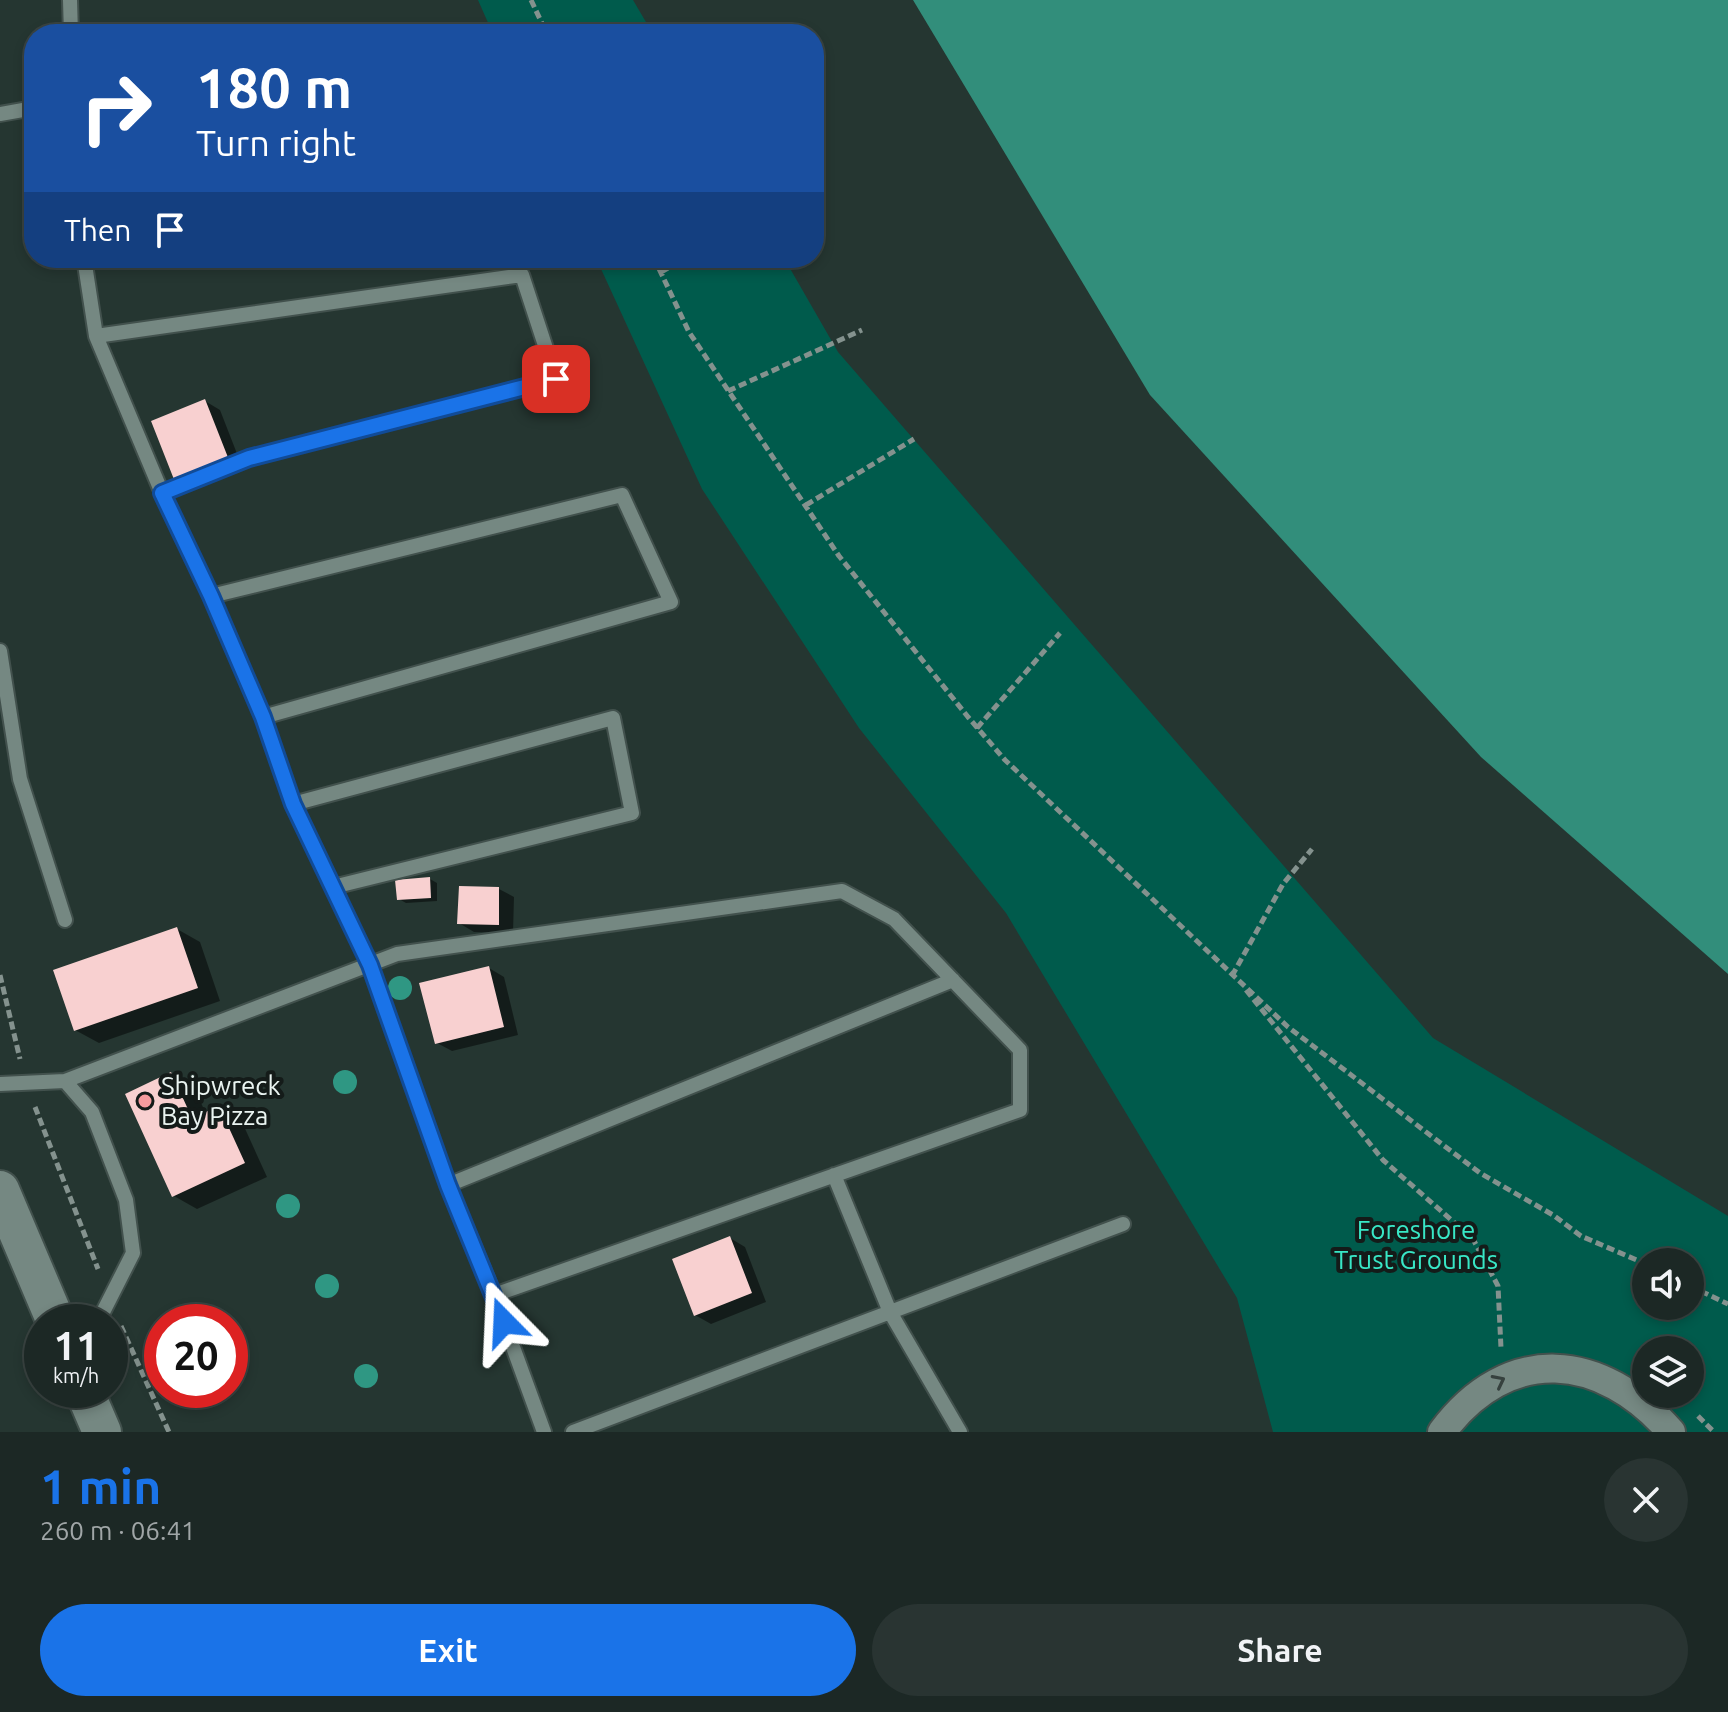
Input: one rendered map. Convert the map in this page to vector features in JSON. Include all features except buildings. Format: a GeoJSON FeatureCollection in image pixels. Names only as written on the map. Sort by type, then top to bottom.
{"type":"FeatureCollection","features":[{"type":"Feature","properties":{"kind":"street"},"geometry":{"type":"LineString","coordinates":[[0,1190],[48,1304]]}},
{"type":"Feature","properties":{"kind":"street"},"geometry":{"type":"LineString","coordinates":[[1442,1432],[1464,1403],[1503,1378],[1553,1369],[1598,1377],[1631,1393],[1671,1432]]}},
{"type":"Feature","properties":{"kind":"street"},"geometry":{"type":"LineString","coordinates":[[92,1408],[102,1432]]}},
{"type":"Feature","properties":{"kind":"lane"},"geometry":{"type":"LineString","coordinates":[[70,0],[71,24]]}},
{"type":"Feature","properties":{"kind":"lane"},"geometry":{"type":"LineString","coordinates":[[0,114],[24,110]]}},
{"type":"Feature","properties":{"kind":"lane"},"geometry":{"type":"LineString","coordinates":[[86,268],[96,336],[162,493],[263,717],[293,804],[370,965],[448,1185],[494,1295],[544,1432]]}},
{"type":"Feature","properties":{"kind":"lane"},"geometry":{"type":"LineString","coordinates":[[96,336],[522,275],[556,379],[249,458],[162,493]]}},
{"type":"Feature","properties":{"kind":"lane"},"geometry":{"type":"LineString","coordinates":[[211,596],[622,495],[671,602],[263,717]]}},
{"type":"Feature","properties":{"kind":"lane"},"geometry":{"type":"LineString","coordinates":[[0,651],[20,779],[65,920]]}},
{"type":"Feature","properties":{"kind":"lane"},"geometry":{"type":"LineString","coordinates":[[293,804],[613,718],[632,813],[333,887]]}},
{"type":"Feature","properties":{"kind":"lane"},"geometry":{"type":"LineString","coordinates":[[0,1084],[65,1081],[397,954],[842,891],[894,919],[1020,1050],[1020,1110],[494,1295]]}},
{"type":"Feature","properties":{"kind":"lane"},"geometry":{"type":"LineString","coordinates":[[448,1185],[953,980]]}},
{"type":"Feature","properties":{"kind":"lane"},"geometry":{"type":"LineString","coordinates":[[65,1081],[92,1112],[126,1200],[133,1253],[107,1304]]}},
{"type":"Feature","properties":{"kind":"lane"},"geometry":{"type":"LineString","coordinates":[[834,1175],[890,1312],[960,1432]]}},
{"type":"Feature","properties":{"kind":"lane"},"geometry":{"type":"LineString","coordinates":[[573,1432],[1123,1224]]}},
{"type":"Feature","properties":{"kind":"path"},"geometry":{"type":"LineString","coordinates":[[531,0],[542,24]]}},
{"type":"Feature","properties":{"kind":"path"},"geometry":{"type":"LineString","coordinates":[[659,268],[689,332],[839,556],[1005,760],[1288,1027],[1480,1173],[1553,1215],[1581,1236],[1632,1258]]}},
{"type":"Feature","properties":{"kind":"path"},"geometry":{"type":"LineString","coordinates":[[661,272],[668,268]]}},
{"type":"Feature","properties":{"kind":"path"},"geometry":{"type":"LineString","coordinates":[[728,391],[862,330]]}},
{"type":"Feature","properties":{"kind":"path"},"geometry":{"type":"LineString","coordinates":[[806,505],[914,439]]}},
{"type":"Feature","properties":{"kind":"path"},"geometry":{"type":"LineString","coordinates":[[977,728],[1060,633]]}},
{"type":"Feature","properties":{"kind":"path"},"geometry":{"type":"LineString","coordinates":[[1233,974],[1283,884],[1312,849]]}},
{"type":"Feature","properties":{"kind":"path"},"geometry":{"type":"LineString","coordinates":[[1233,974],[1383,1160],[1473,1239],[1498,1286],[1503,1378]]}},
{"type":"Feature","properties":{"kind":"path"},"geometry":{"type":"LineString","coordinates":[[0,975],[26,1083],[109,1300],[169,1432]]}},
{"type":"Feature","properties":{"kind":"path"},"geometry":{"type":"LineString","coordinates":[[1704,1293],[1728,1304]]}},
{"type":"Feature","properties":{"kind":"green space"},"geometry":{"type":"Polygon","coordinates":[[[478,0],[633,0],[647,24],[489,24],[478,0]]]}},
{"type":"Feature","properties":{"kind":"green space","name":"Foreshore Trust Grounds"},"geometry":{"type":"Polygon","coordinates":[[[601,268],[790,268],[838,352],[1433,1038],[1728,1216],[1728,1432],[1273,1432],[1237,1298],[1006,913],[859,728],[702,489],[601,268]]]}},
{"type":"Feature","properties":{"kind":"shaded area"},"geometry":{"type":"Polygon","coordinates":[[[913,0],[1728,0],[1728,974],[1481,757],[1150,395],[913,0]]]}},
{"type":"Feature","properties":{"kind":"place","name":"Shipwreck Bay Pizza"},"geometry":{"type":"Point","coordinates":[145,1101]}},
{"type":"Feature","properties":{"kind":"route"},"geometry":{"type":"LineString","coordinates":[[504,1322],[448,1185],[370,965],[293,804],[263,717],[162,493],[249,458],[556,379]]}}]}
